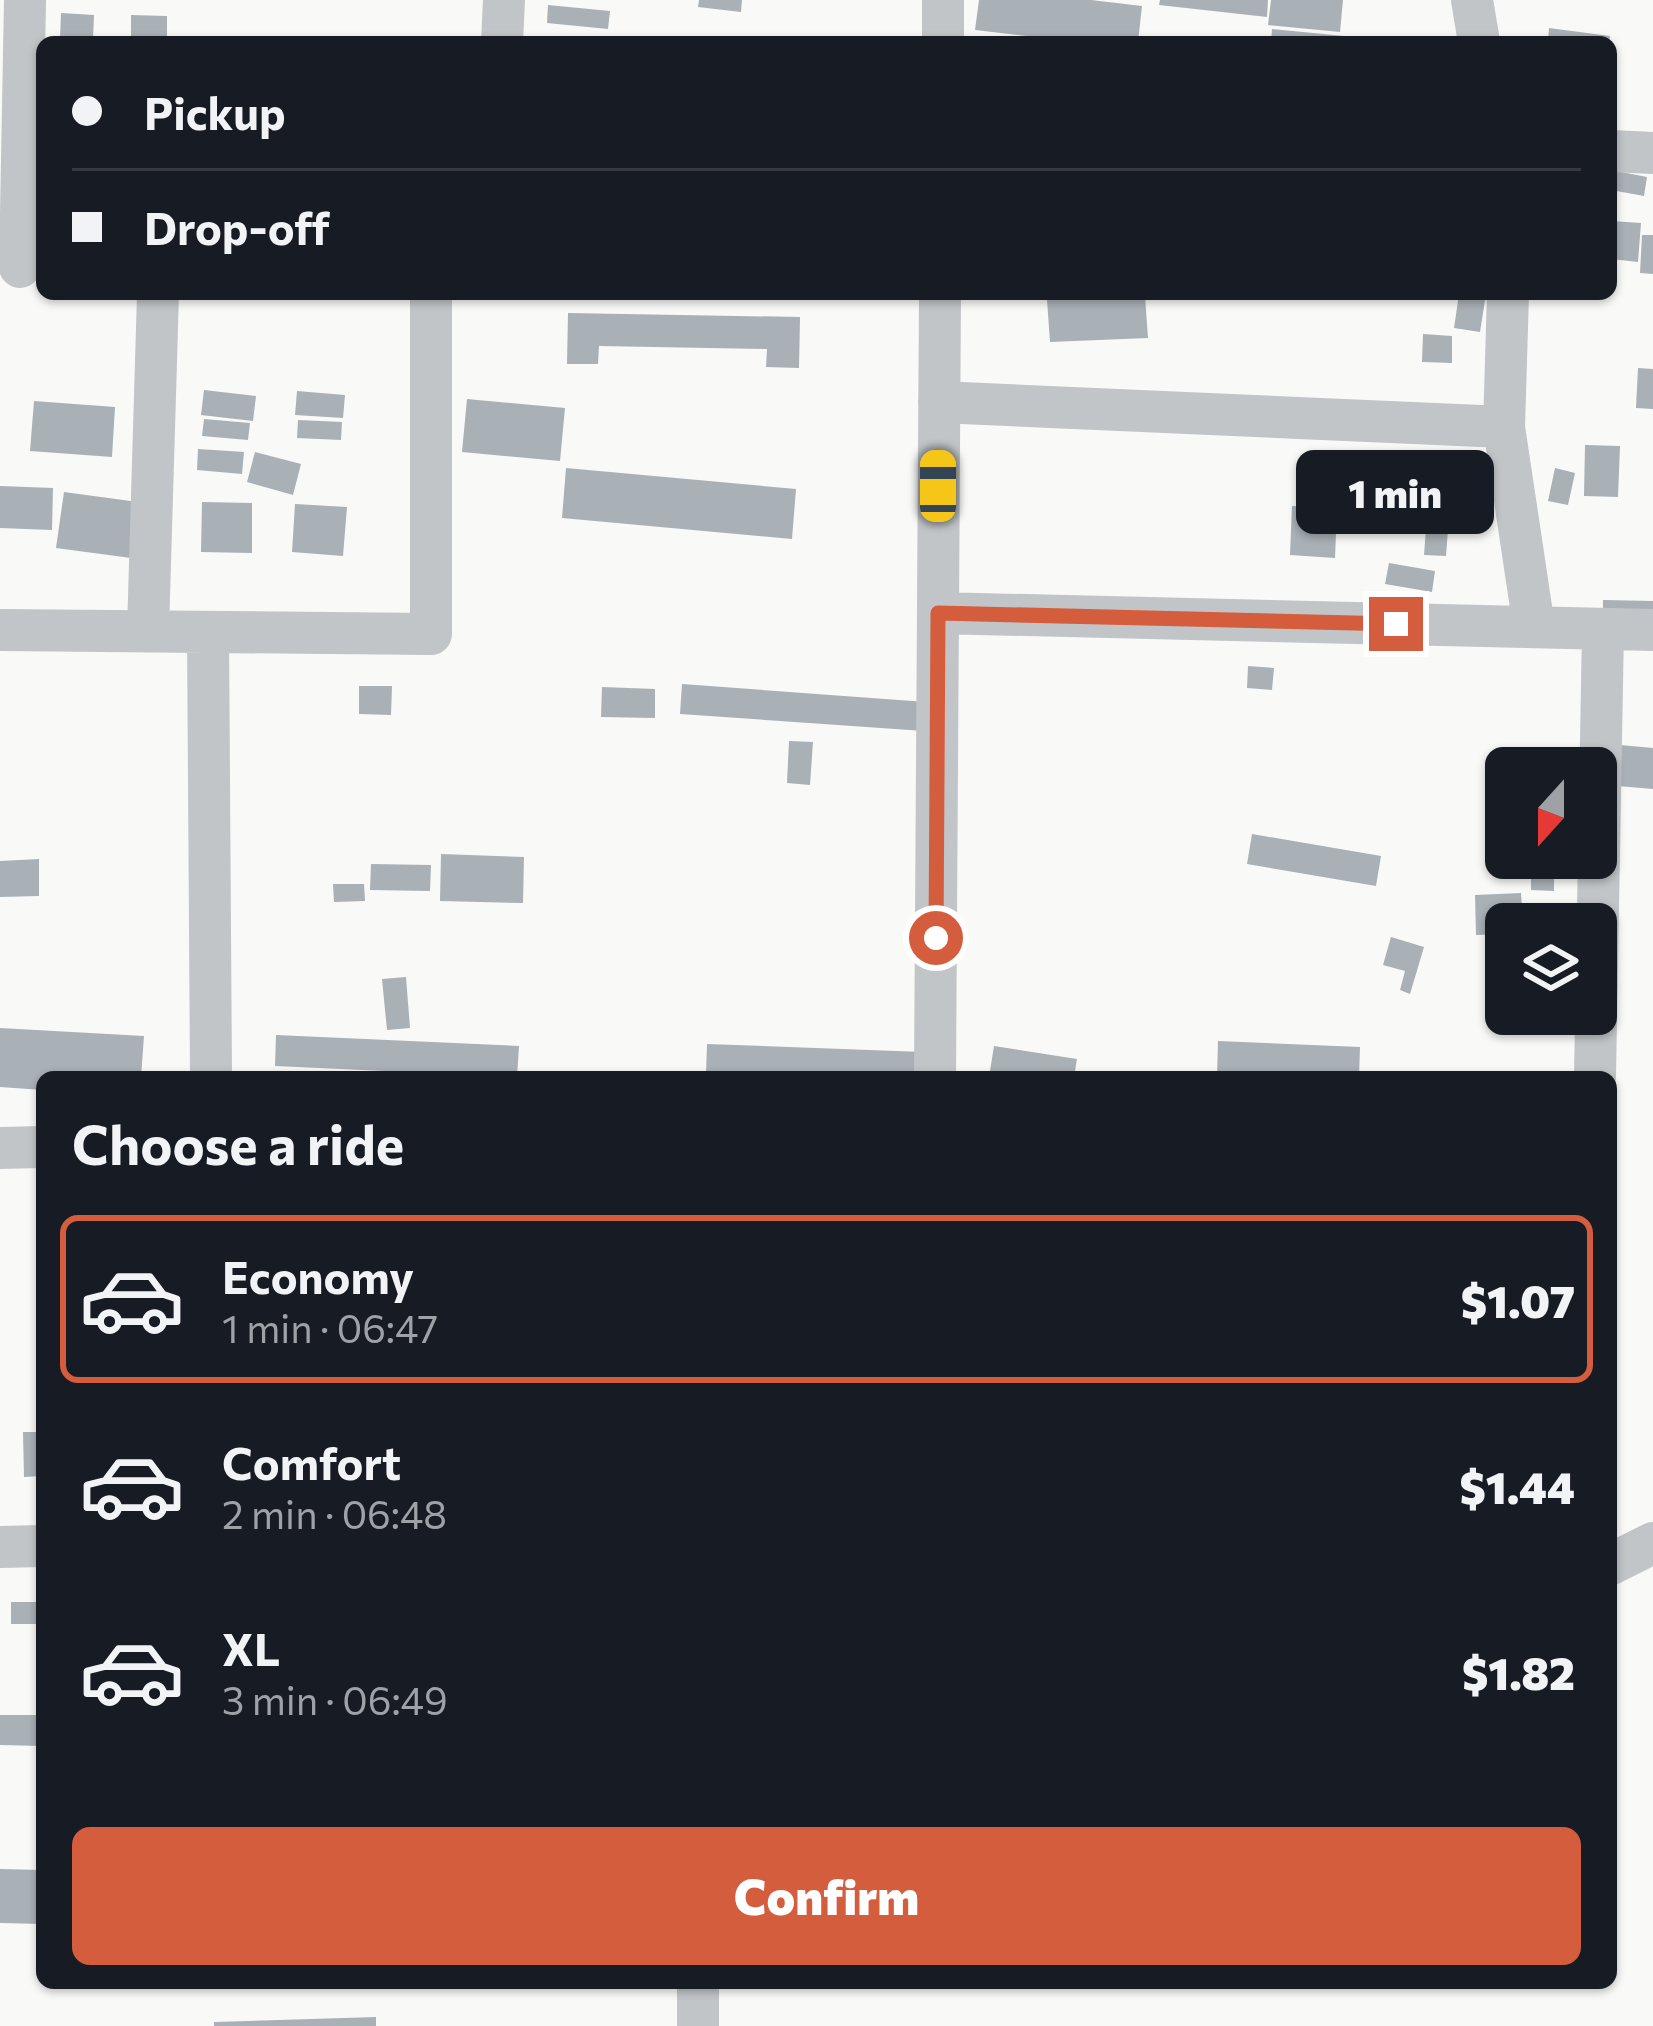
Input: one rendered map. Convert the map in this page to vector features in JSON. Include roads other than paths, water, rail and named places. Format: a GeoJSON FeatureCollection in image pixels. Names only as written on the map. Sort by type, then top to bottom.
{"type":"FeatureCollection","features":[{"type":"Feature","properties":{"kind":"street"},"geometry":{"type":"LineString","coordinates":[[21,267],[25,0]]}},
{"type":"Feature","properties":{"kind":"street"},"geometry":{"type":"LineString","coordinates":[[502,36],[505,0]]}},
{"type":"Feature","properties":{"kind":"street"},"geometry":{"type":"LineString","coordinates":[[943,0],[943,36]]}},
{"type":"Feature","properties":{"kind":"street"},"geometry":{"type":"LineString","coordinates":[[1472,0],[1478,36]]}},
{"type":"Feature","properties":{"kind":"street"},"geometry":{"type":"LineString","coordinates":[[1617,151],[1653,153]]}},
{"type":"Feature","properties":{"kind":"street"},"geometry":{"type":"LineString","coordinates":[[148,631],[158,300]]}},
{"type":"Feature","properties":{"kind":"street"},"geometry":{"type":"LineString","coordinates":[[0,629],[431,634],[431,300]]}},
{"type":"Feature","properties":{"kind":"street"},"geometry":{"type":"LineString","coordinates":[[935,1071],[940,300]]}},
{"type":"Feature","properties":{"kind":"street"},"geometry":{"type":"LineString","coordinates":[[1508,300],[1504,427],[1534,627]]}},
{"type":"Feature","properties":{"kind":"street"},"geometry":{"type":"LineString","coordinates":[[939,402],[1504,427]]}},
{"type":"Feature","properties":{"kind":"street"},"geometry":{"type":"LineString","coordinates":[[938,613],[1653,630]]}},
{"type":"Feature","properties":{"kind":"street"},"geometry":{"type":"LineString","coordinates":[[1595,1071],[1604,629]]}},
{"type":"Feature","properties":{"kind":"street"},"geometry":{"type":"LineString","coordinates":[[208,632],[211,1071]]}},
{"type":"Feature","properties":{"kind":"street"},"geometry":{"type":"LineString","coordinates":[[0,1148],[36,1147]]}},
{"type":"Feature","properties":{"kind":"street"},"geometry":{"type":"LineString","coordinates":[[1617,1561],[1653,1543]]}},
{"type":"Feature","properties":{"kind":"street"},"geometry":{"type":"LineString","coordinates":[[0,1546],[36,1546]]}},
{"type":"Feature","properties":{"kind":"street"},"geometry":{"type":"LineString","coordinates":[[698,1989],[698,2026]]}}]}
